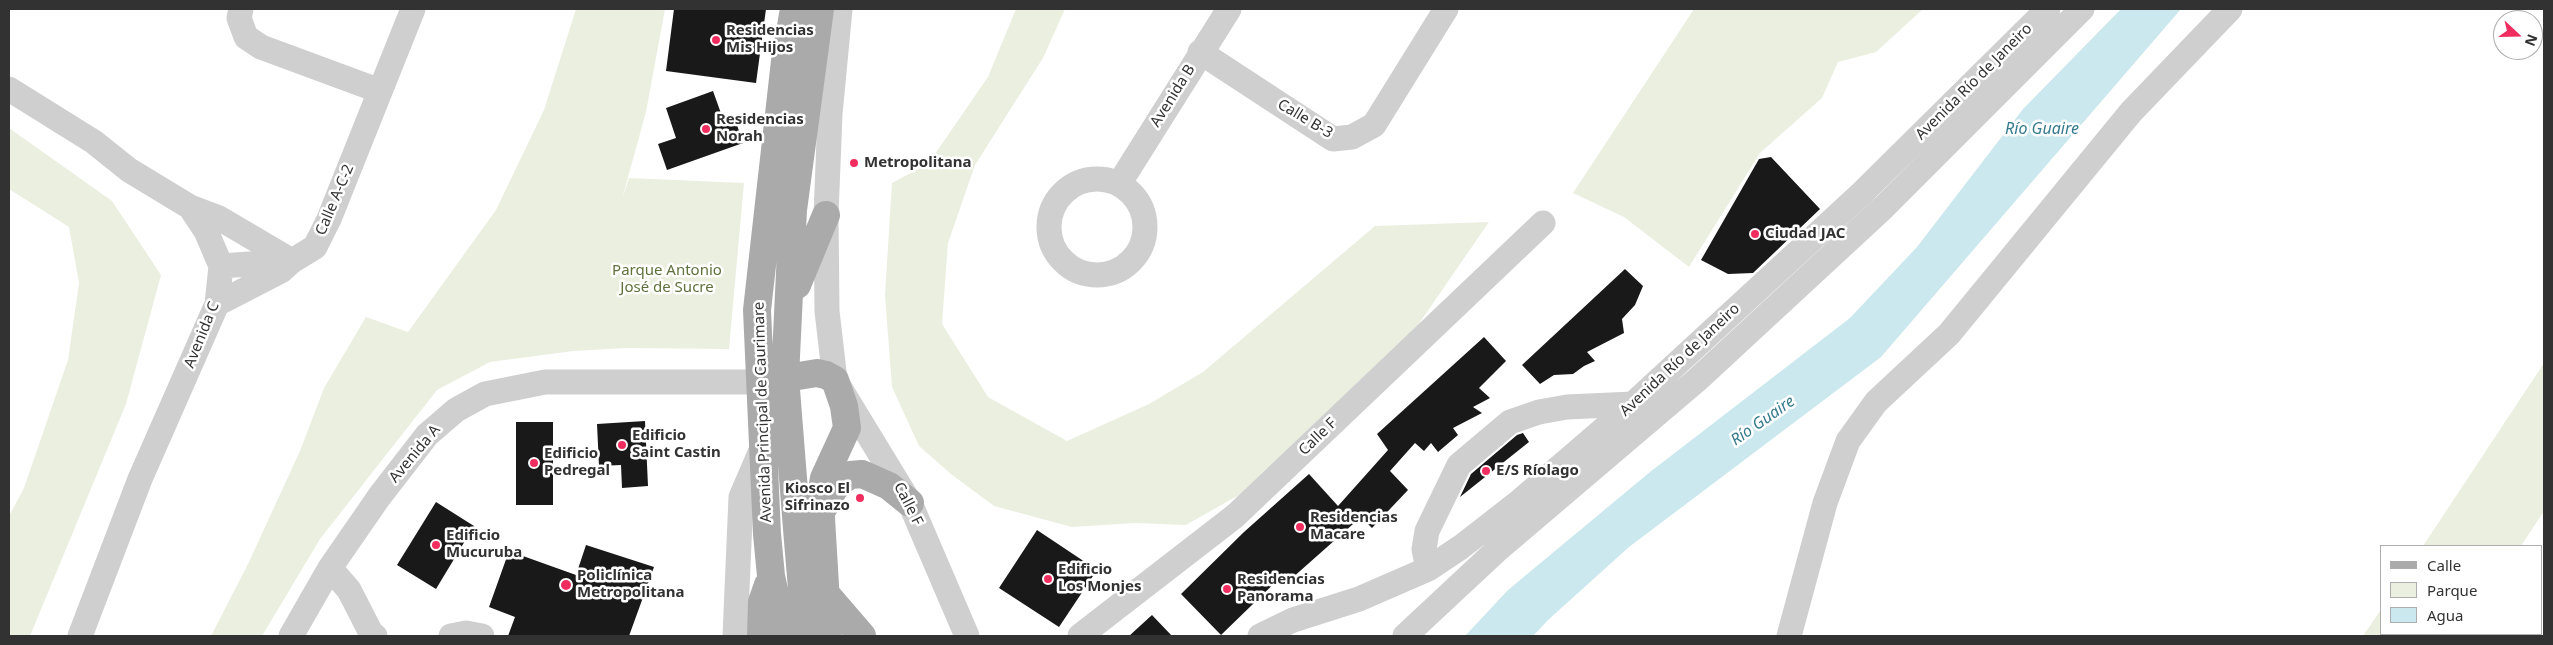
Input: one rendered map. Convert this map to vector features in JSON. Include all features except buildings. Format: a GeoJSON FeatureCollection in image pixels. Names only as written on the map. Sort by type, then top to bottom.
{"type":"FeatureCollection","features":[{"type":"Feature","properties":{"kind":"main road","name":"Avenida Principal de Caurimare"},"geometry":{"type":"LineString","coordinates":[[794,9],[785,61],[758,310],[773,380],[799,559],[804,612],[809,636]]}},
{"type":"Feature","properties":{"kind":"main road","name":"Avenida Principal de Caurimare"},"geometry":{"type":"LineString","coordinates":[[784,636],[771,576],[763,446],[773,380],[788,313],[793,210],[820,9]]}},
{"type":"Feature","properties":{"kind":"main road"},"geometry":{"type":"LineString","coordinates":[[808,98],[794,114],[768,364],[773,380],[817,374],[826,375],[835,380],[844,406],[847,428],[824,478],[820,501],[828,636]]}},
{"type":"Feature","properties":{"kind":"main road"},"geometry":{"type":"LineString","coordinates":[[788,313],[807,258],[826,215]]}},
{"type":"Feature","properties":{"kind":"main road"},"geometry":{"type":"LineString","coordinates":[[821,518],[834,488],[850,475],[862,474],[874,478],[889,486],[910,503]]}},
{"type":"Feature","properties":{"kind":"main road"},"geometry":{"type":"LineString","coordinates":[[761,636],[762,602],[771,576]]}},
{"type":"Feature","properties":{"kind":"main road"},"geometry":{"type":"LineString","coordinates":[[825,593],[862,636]]}},
{"type":"Feature","properties":{"kind":"street"},"geometry":{"type":"LineString","coordinates":[[241,9],[239,18],[246,37],[261,47],[380,91]]}},
{"type":"Feature","properties":{"kind":"street","name":"Calle A-C-2"},"geometry":{"type":"LineString","coordinates":[[221,266],[292,261],[315,247],[413,9]]}},
{"type":"Feature","properties":{"kind":"street"},"geometry":{"type":"LineString","coordinates":[[835,380],[827,311],[826,215],[830,114],[840,9]]}},
{"type":"Feature","properties":{"kind":"street","name":"Avenida B"},"geometry":{"type":"LineString","coordinates":[[1119,184],[1200,52],[1229,9]]}},
{"type":"Feature","properties":{"kind":"street","name":"Calle B-3"},"geometry":{"type":"LineString","coordinates":[[1200,52],[1333,139],[1352,137],[1374,125],[1446,9]]}},
{"type":"Feature","properties":{"kind":"street","name":"Avenida Río de Janeiro"},"geometry":{"type":"LineString","coordinates":[[1260,636],[1293,620],[1359,600],[1428,569],[1520,501],[1634,404],[1862,193],[2048,9]]}},
{"type":"Feature","properties":{"kind":"street","name":"Avenida Río de Janeiro"},"geometry":{"type":"LineString","coordinates":[[1405,636],[1496,551],[1698,380],[1877,214],[1975,119],[2082,9]]}},
{"type":"Feature","properties":{"kind":"street"},"geometry":{"type":"LineString","coordinates":[[1789,636],[1825,504],[1848,442],[1876,402],[1949,334],[2131,112],[2230,9]]}},
{"type":"Feature","properties":{"kind":"street","name":"Avenida C"},"geometry":{"type":"LineString","coordinates":[[9,89],[94,142],[129,170],[190,206],[206,231],[221,266],[217,304],[140,479],[80,636]]}},
{"type":"Feature","properties":{"kind":"street"},"geometry":{"type":"LineString","coordinates":[[190,206],[219,218],[292,261],[281,270],[217,304]]}},
{"type":"Feature","properties":{"kind":"street","name":"Calle F"},"geometry":{"type":"LineString","coordinates":[[1080,636],[1235,516],[1543,223]]}},
{"type":"Feature","properties":{"kind":"street","name":"Avenida A"},"geometry":{"type":"LineString","coordinates":[[291,636],[326,575],[379,497],[427,435],[456,410],[485,394],[545,382],[773,380]]}},
{"type":"Feature","properties":{"kind":"street","name":"Calle F"},"geometry":{"type":"LineString","coordinates":[[835,380],[910,503],[966,636]]}},
{"type":"Feature","properties":{"kind":"street"},"geometry":{"type":"LineString","coordinates":[[1428,569],[1424,549],[1427,531],[1459,465],[1510,422],[1539,412],[1567,407],[1634,404]]}},
{"type":"Feature","properties":{"kind":"street"},"geometry":{"type":"LineString","coordinates":[[735,636],[741,497],[763,446]]}},
{"type":"Feature","properties":{"kind":"street"},"geometry":{"type":"LineString","coordinates":[[326,575],[362,636]]}},
{"type":"Feature","properties":{"kind":"street"},"geometry":{"type":"LineString","coordinates":[[326,575],[348,590],[371,633],[375,636]]}},
{"type":"Feature","properties":{"kind":"street"},"geometry":{"type":"LineString","coordinates":[[451,636],[466,633],[482,636]]}},
{"type":"Feature","properties":{"kind":"green space","name":"Parque Antonio José de Sucre"},"geometry":{"type":"Polygon","coordinates":[[[576,9],[665,9],[646,112],[622,199],[629,178],[744,183],[729,349],[627,348],[573,351],[490,362],[437,390],[320,539],[262,636],[211,636],[248,564],[300,451],[324,388],[366,317],[408,332],[496,210],[544,110],[576,9]]]}},
{"type":"Feature","properties":{"kind":"green space"},"geometry":{"type":"Polygon","coordinates":[[[1016,9],[1065,9],[1043,58],[975,165],[948,243],[942,324],[988,397],[1067,441],[1149,404],[1203,372],[1375,226],[1489,222],[1418,325],[1239,495],[1186,525],[1134,523],[1072,527],[994,506],[951,474],[919,446],[892,387],[885,295],[892,183],[928,164],[988,77],[1016,9]]]}},
{"type":"Feature","properties":{"kind":"green space"},"geometry":{"type":"Polygon","coordinates":[[[1694,9],[1923,9],[1876,52],[1838,62],[1822,98],[1760,153],[1689,267],[1624,217],[1573,193],[1694,9]]]}},
{"type":"Feature","properties":{"kind":"green space"},"geometry":{"type":"Polygon","coordinates":[[[9,128],[112,201],[161,275],[126,404],[30,636],[9,636],[9,516],[24,488],[68,360],[79,283],[69,227],[9,189],[9,128]]]}},
{"type":"Feature","properties":{"kind":"green space"},"geometry":{"type":"Polygon","coordinates":[[[2544,363],[2544,511],[2522,545],[2424,545],[2544,363]]]}},
{"type":"Feature","properties":{"kind":"green space"},"geometry":{"type":"Polygon","coordinates":[[[2380,611],[2380,635],[2462,635],[2461,636],[2363,636],[2380,611]]]}},
{"type":"Feature","properties":{"kind":"water","name":"Río Guaire"},"geometry":{"type":"Polygon","coordinates":[[[2121,9],[2181,9],[1881,357],[1629,547],[1548,620],[1533,636],[1465,636],[1508,590],[1650,472],[1850,318],[1917,247],[2023,109],[2121,9]]]}},
{"type":"Feature","properties":{"kind":"place","name":"Residencias Mis Hijos"},"geometry":{"type":"Point","coordinates":[716,40]}},
{"type":"Feature","properties":{"kind":"place","name":"Residencias Norah"},"geometry":{"type":"Point","coordinates":[706,129]}},
{"type":"Feature","properties":{"kind":"place","name":"Metropolitana"},"geometry":{"type":"Point","coordinates":[854,163]}},
{"type":"Feature","properties":{"kind":"place","name":"Ciudad JAC"},"geometry":{"type":"Point","coordinates":[1755,234]}},
{"type":"Feature","properties":{"kind":"place","name":"Edificio Saint Castin"},"geometry":{"type":"Point","coordinates":[622,445]}},
{"type":"Feature","properties":{"kind":"place","name":"Edificio Pedregal"},"geometry":{"type":"Point","coordinates":[534,463]}},
{"type":"Feature","properties":{"kind":"place","name":"E/S Ríolago"},"geometry":{"type":"Point","coordinates":[1486,471]}},
{"type":"Feature","properties":{"kind":"place","name":"Kiosco El Sifrinazo"},"geometry":{"type":"Point","coordinates":[860,498]}},
{"type":"Feature","properties":{"kind":"place","name":"Residencias Macare"},"geometry":{"type":"Point","coordinates":[1300,527]}},
{"type":"Feature","properties":{"kind":"place","name":"Edificio Mucuruba"},"geometry":{"type":"Point","coordinates":[436,545]}},
{"type":"Feature","properties":{"kind":"place","name":"Edificio Los Monjes"},"geometry":{"type":"Point","coordinates":[1048,579]}},
{"type":"Feature","properties":{"kind":"place","name":"Policlínica Metropolitana"},"geometry":{"type":"Point","coordinates":[566,585]}},
{"type":"Feature","properties":{"kind":"place","name":"Residencias Panorama"},"geometry":{"type":"Point","coordinates":[1227,589]}}]}
